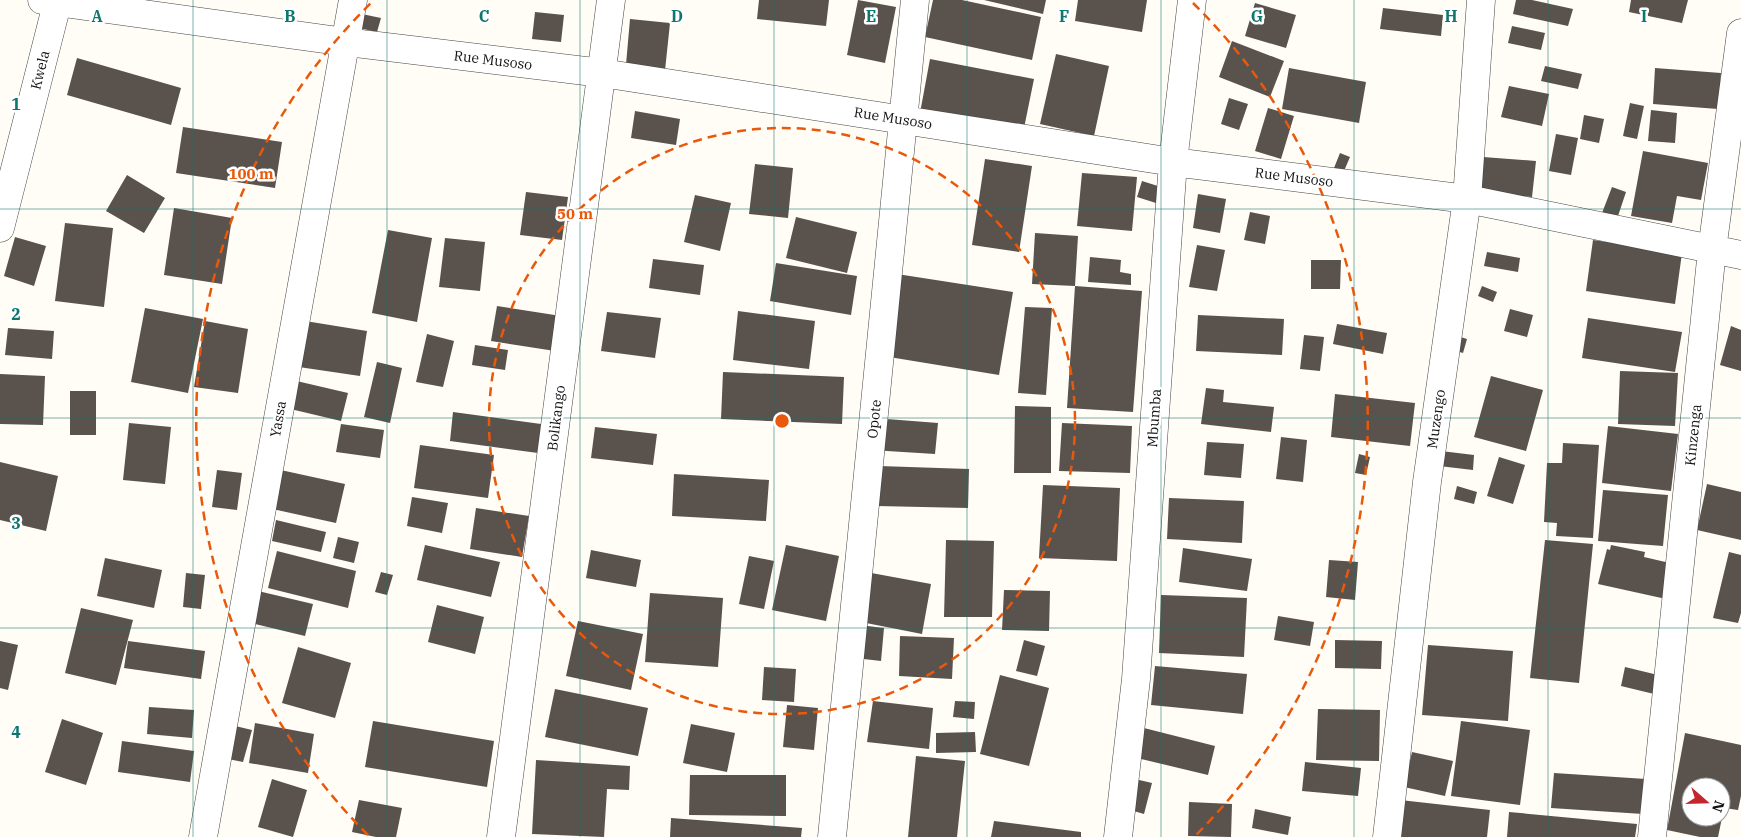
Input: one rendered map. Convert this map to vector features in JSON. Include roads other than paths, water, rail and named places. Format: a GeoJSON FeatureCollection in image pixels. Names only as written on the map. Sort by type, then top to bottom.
{"type":"FeatureCollection","features":[{"type":"Feature","properties":{"kind":"street","name":"Yassa"},"geometry":{"type":"LineString","coordinates":[[203,837],[353,0]]}},
{"type":"Feature","properties":{"kind":"street","name":"Bolikango"},"geometry":{"type":"LineString","coordinates":[[501,837],[611,0]]}},
{"type":"Feature","properties":{"kind":"street","name":"Opote"},"geometry":{"type":"LineString","coordinates":[[832,837],[916,0]]}},
{"type":"Feature","properties":{"kind":"street","name":"Mbumba"},"geometry":{"type":"LineString","coordinates":[[1118,837],[1136,679],[1173,162],[1192,0]]}},
{"type":"Feature","properties":{"kind":"street","name":"Muzengo"},"geometry":{"type":"LineString","coordinates":[[1387,837],[1427,482],[1467,199],[1481,0]]}},
{"type":"Feature","properties":{"kind":"street","name":"Rue Musoso"},"geometry":{"type":"LineString","coordinates":[[53,1],[346,42],[602,73],[1173,162],[1467,199],[1741,255]]}},
{"type":"Feature","properties":{"kind":"street","name":"Kwela"},"geometry":{"type":"LineString","coordinates":[[0,228],[53,1]]}},
{"type":"Feature","properties":{"kind":"street","name":"Kinzenga"},"geometry":{"type":"LineString","coordinates":[[1652,837],[1712,250],[1741,33]]}}]}
